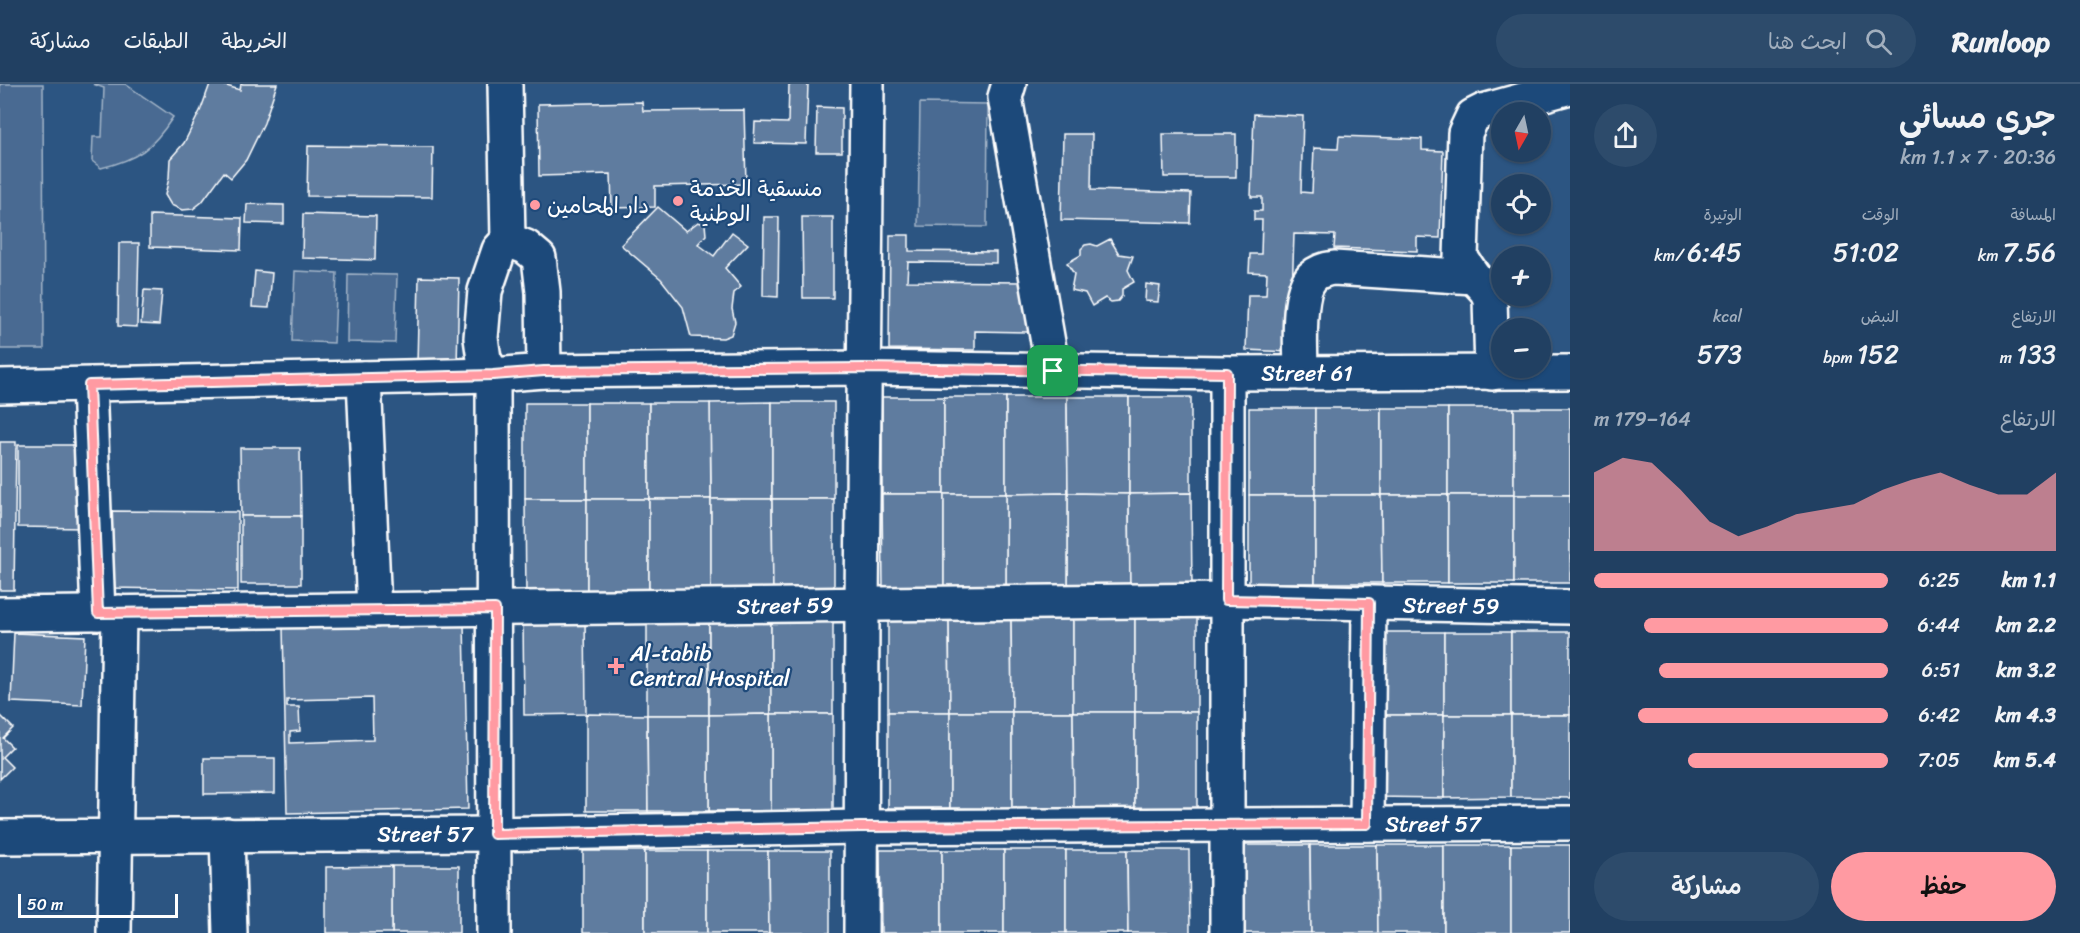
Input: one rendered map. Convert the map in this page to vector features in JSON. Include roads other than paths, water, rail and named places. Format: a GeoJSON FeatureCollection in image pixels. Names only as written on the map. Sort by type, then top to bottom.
{"type":"FeatureCollection","features":[{"type":"Feature","properties":{"kind":"street"},"geometry":{"type":"LineString","coordinates":[[494,933],[493,375],[484,358],[481,338],[485,291],[499,250],[508,240],[505,84]]}},
{"type":"Feature","properties":{"kind":"street"},"geometry":{"type":"LineString","coordinates":[[861,933],[867,84]]}},
{"type":"Feature","properties":{"kind":"street"},"geometry":{"type":"LineString","coordinates":[[1009,84],[1005,97],[1053,371]]}},
{"type":"Feature","properties":{"kind":"street"},"geometry":{"type":"LineString","coordinates":[[1491,335],[1490,298],[1461,258],[1465,134],[1468,124],[1473,116],[1483,111],[1570,87]]}},
{"type":"Feature","properties":{"kind":"street"},"geometry":{"type":"LineString","coordinates":[[508,240],[526,247],[539,258],[543,292],[544,371]]}},
{"type":"Feature","properties":{"kind":"street"},"geometry":{"type":"LineString","coordinates":[[1300,373],[1303,296],[1314,275],[1334,268],[1474,277]]}},
{"type":"Feature","properties":{"kind":"street","name":"Street 61"},"geometry":{"type":"LineString","coordinates":[[0,386],[493,375],[544,371],[864,368],[1227,373],[1491,372]]}},
{"type":"Feature","properties":{"kind":"street","name":"Street 61"},"geometry":{"type":"LineString","coordinates":[[1551,372],[1570,372]]}},
{"type":"Feature","properties":{"kind":"street"},"geometry":{"type":"LineString","coordinates":[[1227,373],[1227,933]]}},
{"type":"Feature","properties":{"kind":"street"},"geometry":{"type":"LineString","coordinates":[[364,378],[374,610]]}},
{"type":"Feature","properties":{"kind":"street"},"geometry":{"type":"LineString","coordinates":[[89,385],[108,613],[116,835],[114,933]]}},
{"type":"Feature","properties":{"kind":"street","name":"Street 59"},"geometry":{"type":"LineString","coordinates":[[0,614],[1226,600],[1570,607]]}},
{"type":"Feature","properties":{"kind":"street"},"geometry":{"type":"LineString","coordinates":[[1367,824],[1369,603]]}},
{"type":"Feature","properties":{"kind":"street","name":"Street 57"},"geometry":{"type":"LineString","coordinates":[[0,837],[494,834],[861,827],[1570,823]]}},
{"type":"Feature","properties":{"kind":"street"},"geometry":{"type":"LineString","coordinates":[[227,835],[230,933]]}},
{"type":"Feature","properties":{"kind":"place","name":"منسقية الخدمة الوطنية"},"geometry":{"type":"Point","coordinates":[678,201]}},
{"type":"Feature","properties":{"kind":"place","name":"دار المحامين"},"geometry":{"type":"Point","coordinates":[535,205]}},
{"type":"Feature","properties":{"kind":"place","name":"Al-tabib Central Hospital"},"geometry":{"type":"Point","coordinates":[616,666]}}]}
